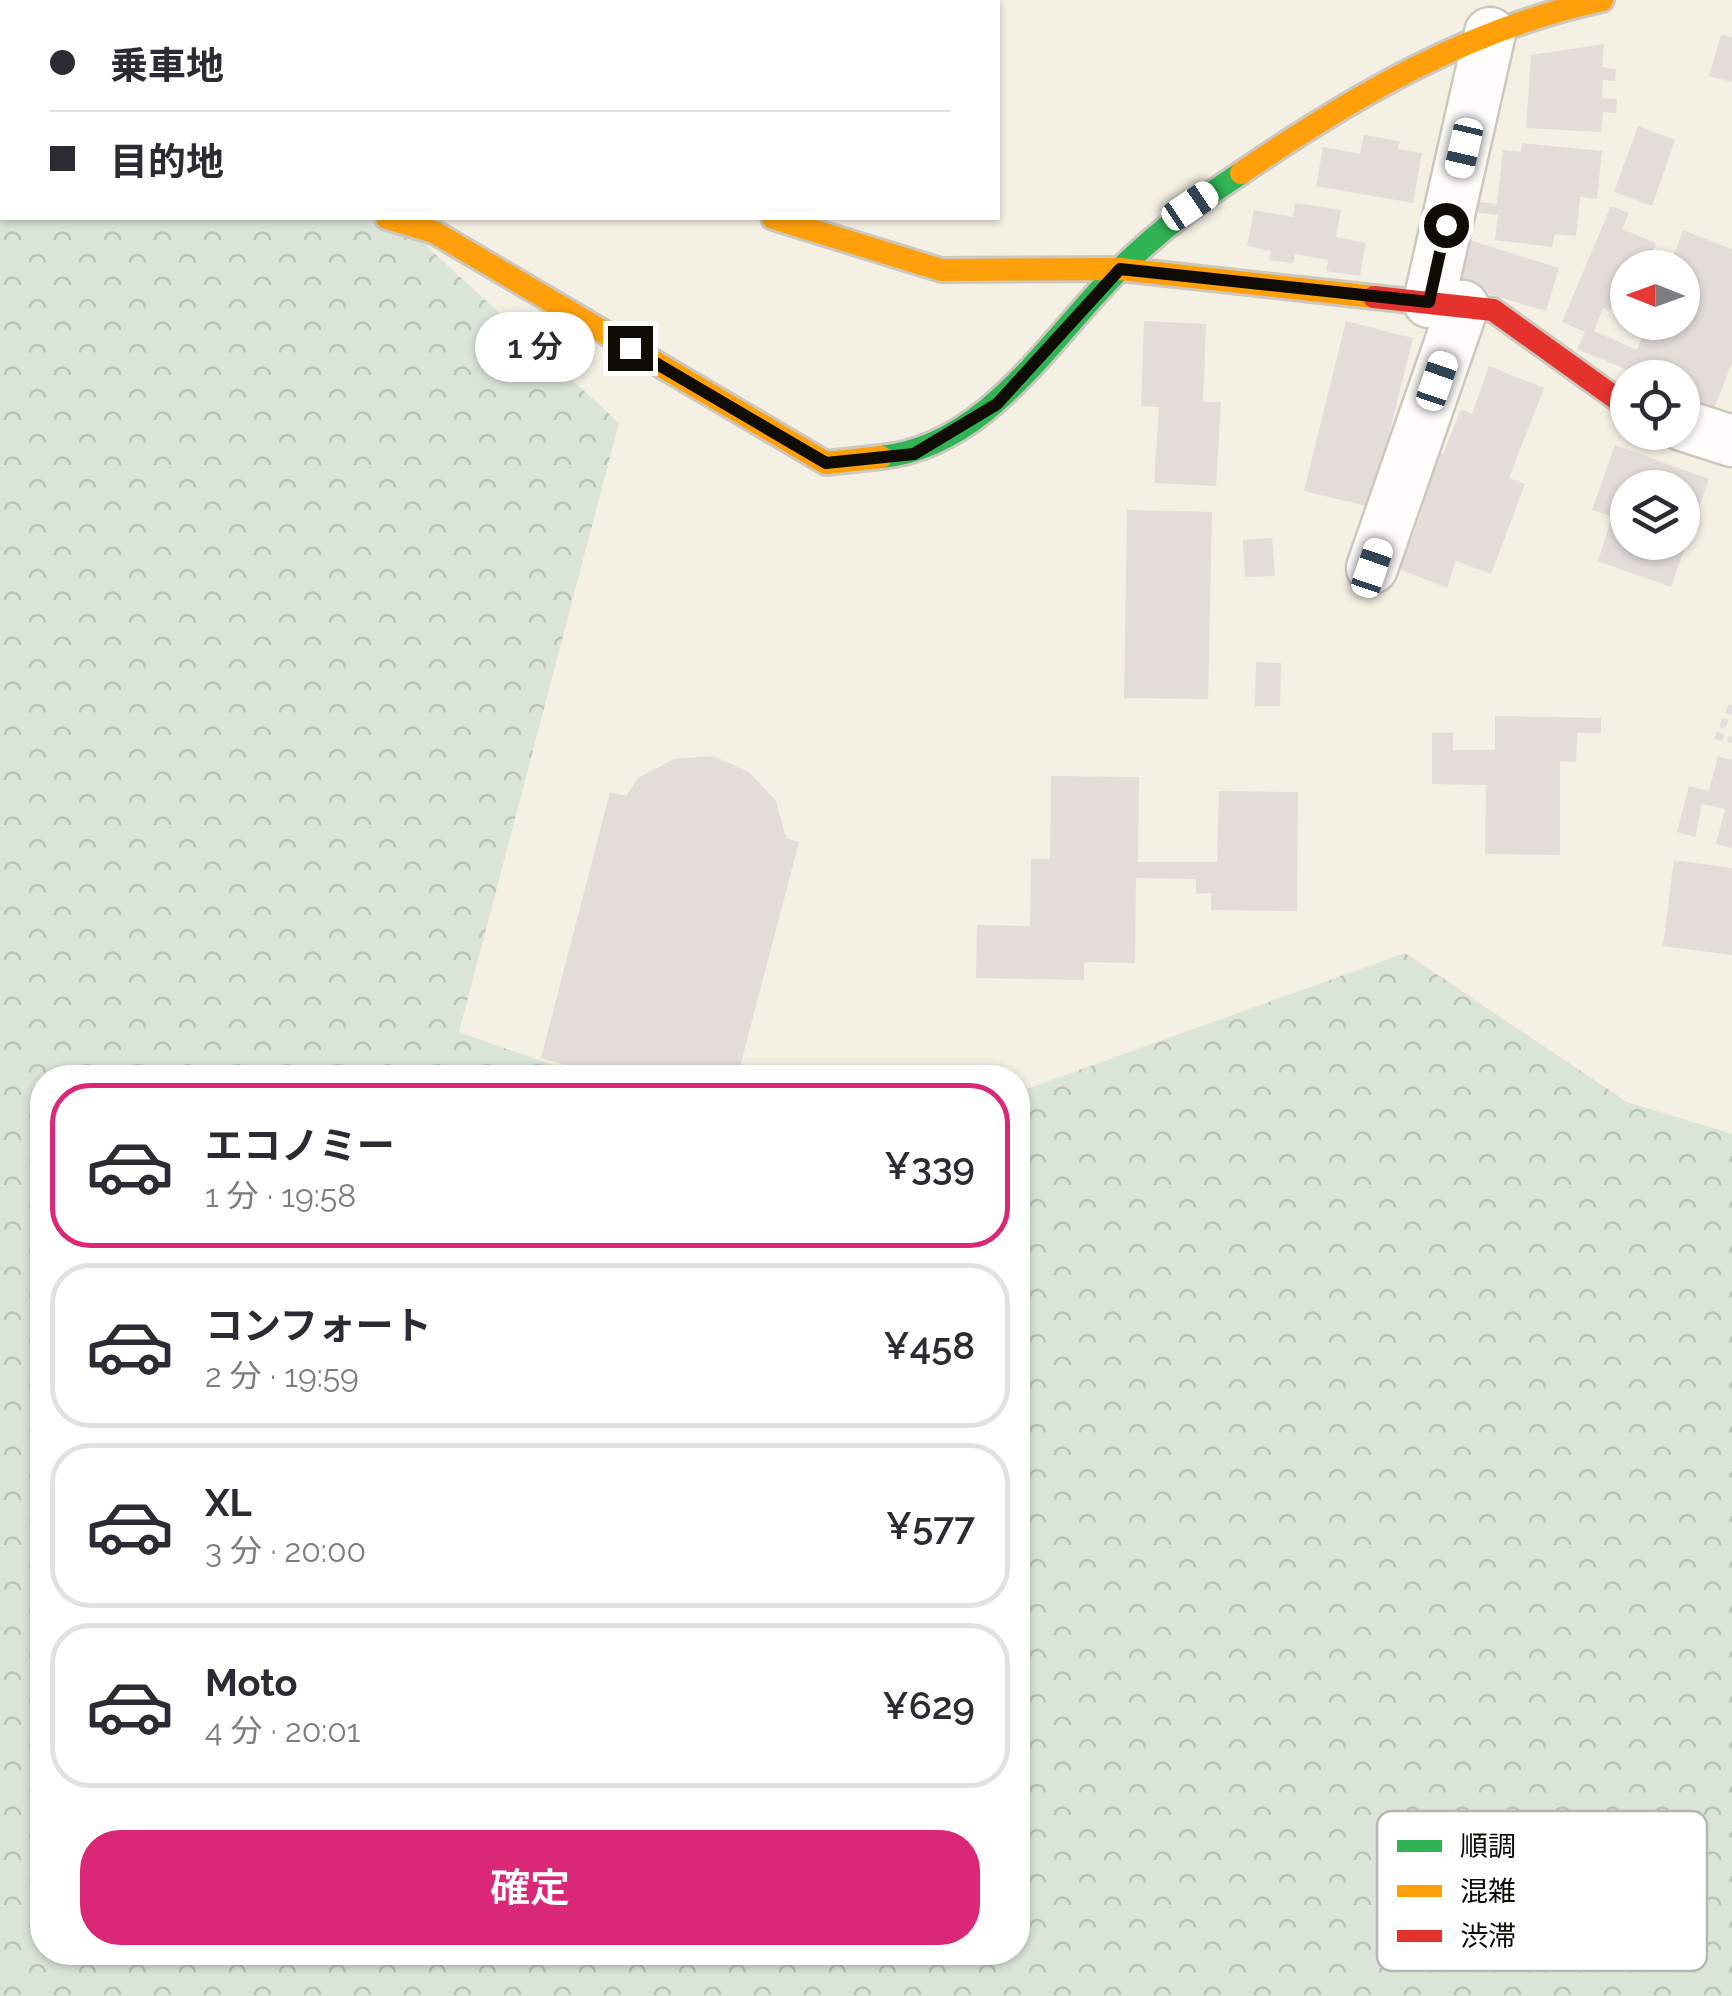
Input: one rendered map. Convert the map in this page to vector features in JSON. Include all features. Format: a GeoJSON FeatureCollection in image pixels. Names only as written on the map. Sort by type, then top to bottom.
{"type":"FeatureCollection","features":[{"type":"Feature","properties":{"kind":"street"},"geometry":{"type":"LineString","coordinates":[[394,220],[434,232],[826,463],[914,454],[997,404],[1120,269],[1190,206],[1254,162],[1443,50],[1548,6],[1602,0]]}},
{"type":"Feature","properties":{"kind":"street"},"geometry":{"type":"LineString","coordinates":[[1372,568],[1446,304],[1490,33]]}},
{"type":"Feature","properties":{"kind":"street"},"geometry":{"type":"LineString","coordinates":[[787,220],[884,234],[940,270],[1120,269],[1494,310],[1610,395]]}},
{"type":"Feature","properties":{"kind":"street"},"geometry":{"type":"LineString","coordinates":[[1700,430],[1732,440]]}},
{"type":"Feature","properties":{"kind":"path"},"geometry":{"type":"LineString","coordinates":[[1732,706],[1718,737],[1732,740]]}},
{"type":"Feature","properties":{"kind":"green space"},"geometry":{"type":"Polygon","coordinates":[[[0,220],[398,220],[619,423],[459,1032],[553,1065],[30,1065],[30,1965],[1030,1965],[1030,1088],[1405,953],[1627,1102],[1732,1134],[1732,1996],[0,1996],[0,220]]]}},
{"type":"Feature","properties":{"kind":"building"},"geometry":{"type":"Polygon","coordinates":[[[1721,35],[1732,37],[1732,82],[1709,76],[1721,35]]]}},
{"type":"Feature","properties":{"kind":"building"},"geometry":{"type":"Polygon","coordinates":[[[1604,44],[1602,67],[1616,69],[1615,81],[1603,80],[1602,98],[1617,99],[1616,113],[1603,112],[1601,132],[1526,128],[1531,55],[1604,44]]]}},
{"type":"Feature","properties":{"kind":"building"},"geometry":{"type":"Polygon","coordinates":[[[1638,126],[1675,140],[1652,206],[1614,192],[1638,126]]]}},
{"type":"Feature","properties":{"kind":"building"},"geometry":{"type":"Polygon","coordinates":[[[1364,135],[1400,141],[1398,149],[1422,153],[1413,203],[1316,186],[1323,147],[1360,154],[1364,135]]]}},
{"type":"Feature","properties":{"kind":"building"},"geometry":{"type":"Polygon","coordinates":[[[1522,143],[1602,151],[1597,199],[1580,197],[1576,236],[1555,234],[1552,247],[1495,240],[1498,215],[1471,212],[1472,201],[1497,204],[1503,150],[1521,152],[1522,143]]]}},
{"type":"Feature","properties":{"kind":"building"},"geometry":{"type":"Polygon","coordinates":[[[1295,203],[1341,210],[1336,237],[1366,243],[1360,276],[1326,271],[1328,260],[1295,254],[1293,263],[1269,260],[1271,251],[1247,246],[1254,210],[1293,217],[1295,203]]]}},
{"type":"Feature","properties":{"kind":"building"},"geometry":{"type":"Polygon","coordinates":[[[1611,206],[1629,213],[1622,229],[1656,243],[1653,250],[1610,250],[1610,311],[1603,308],[1594,331],[1637,350],[1641,340],[1700,340],[1700,250],[1676,250],[1683,230],[1732,249],[1732,363],[1714,409],[1700,404],[1700,360],[1610,363],[1577,349],[1585,332],[1562,322],[1611,206]]]}},
{"type":"Feature","properties":{"kind":"building"},"geometry":{"type":"Polygon","coordinates":[[[1469,240],[1559,268],[1546,311],[1455,284],[1469,240]]]}},
{"type":"Feature","properties":{"kind":"building"},"geometry":{"type":"Polygon","coordinates":[[[1144,321],[1206,324],[1203,402],[1221,402],[1216,486],[1154,483],[1159,407],[1141,406],[1144,321]]]}},
{"type":"Feature","properties":{"kind":"building"},"geometry":{"type":"Polygon","coordinates":[[[1346,321],[1413,338],[1371,507],[1304,491],[1346,321]]]}},
{"type":"Feature","properties":{"kind":"building"},"geometry":{"type":"Polygon","coordinates":[[[1489,366],[1544,388],[1509,478],[1525,484],[1491,574],[1456,561],[1447,588],[1399,569],[1422,512],[1411,507],[1433,450],[1443,454],[1461,409],[1472,414],[1489,366]]]}},
{"type":"Feature","properties":{"kind":"building"},"geometry":{"type":"Polygon","coordinates":[[[1613,450],[1629,450],[1684,470],[1610,470],[1610,516],[1592,510],[1613,450]]]}},
{"type":"Feature","properties":{"kind":"building"},"geometry":{"type":"Polygon","coordinates":[[[1700,476],[1709,479],[1700,505],[1700,476]]]}},
{"type":"Feature","properties":{"kind":"building"},"geometry":{"type":"Polygon","coordinates":[[[1127,510],[1212,512],[1208,699],[1124,698],[1127,510]]]}},
{"type":"Feature","properties":{"kind":"building"},"geometry":{"type":"Polygon","coordinates":[[[1610,523],[1610,560],[1680,560],[1671,587],[1598,561],[1610,523]]]}},
{"type":"Feature","properties":{"kind":"building"},"geometry":{"type":"Polygon","coordinates":[[[1272,538],[1275,576],[1245,577],[1243,540],[1272,538]]]}},
{"type":"Feature","properties":{"kind":"building"},"geometry":{"type":"Polygon","coordinates":[[[1256,662],[1281,663],[1280,706],[1255,706],[1256,662]]]}},
{"type":"Feature","properties":{"kind":"building"},"geometry":{"type":"Polygon","coordinates":[[[1495,716],[1601,718],[1601,733],[1577,733],[1576,762],[1560,761],[1560,855],[1485,854],[1486,785],[1432,784],[1432,733],[1453,733],[1453,750],[1495,750],[1495,716]]]}},
{"type":"Feature","properties":{"kind":"building"},"geometry":{"type":"Polygon","coordinates":[[[713,756],[749,772],[776,801],[786,838],[799,842],[740,1065],[566,1065],[541,1058],[610,792],[626,796],[638,778],[674,759],[713,756]]]}},
{"type":"Feature","properties":{"kind":"building"},"geometry":{"type":"Polygon","coordinates":[[[1718,756],[1732,760],[1732,848],[1716,844],[1725,809],[1702,804],[1695,837],[1677,832],[1689,786],[1709,791],[1718,756]]]}},
{"type":"Feature","properties":{"kind":"building"},"geometry":{"type":"Polygon","coordinates":[[[1051,776],[1139,777],[1138,862],[1217,862],[1219,791],[1298,792],[1297,911],[1211,910],[1211,893],[1196,894],[1196,879],[1136,878],[1135,963],[1084,962],[1084,980],[976,978],[977,925],[1030,926],[1031,859],[1050,859],[1051,776]]]}},
{"type":"Feature","properties":{"kind":"building"},"geometry":{"type":"Polygon","coordinates":[[[1674,860],[1732,868],[1732,955],[1663,946],[1674,860]]]}},
{"type":"Feature","properties":{"kind":"traffic: fast"},"geometry":{"type":"LineString","coordinates":[[881,457],[919,449],[954,433],[986,411],[1135,255],[1241,173]]}},
{"type":"Feature","properties":{"kind":"traffic: slow"},"geometry":{"type":"LineString","coordinates":[[1241,173],[1414,68],[1505,28],[1602,0]]}},
{"type":"Feature","properties":{"kind":"traffic: slow"},"geometry":{"type":"LineString","coordinates":[[394,220],[434,232],[826,463],[881,457]]}},
{"type":"Feature","properties":{"kind":"traffic: slow"},"geometry":{"type":"LineString","coordinates":[[779,220],[941,270],[1120,269],[1374,297]]}},
{"type":"Feature","properties":{"kind":"traffic: jam"},"geometry":{"type":"LineString","coordinates":[[1374,297],[1493,310],[1610,394]]}},
{"type":"Feature","properties":{"kind":"route"},"geometry":{"type":"LineString","coordinates":[[630,348],[826,463],[914,454],[997,404],[1120,269],[1242,279],[1429,302],[1446,225]]}}]}
